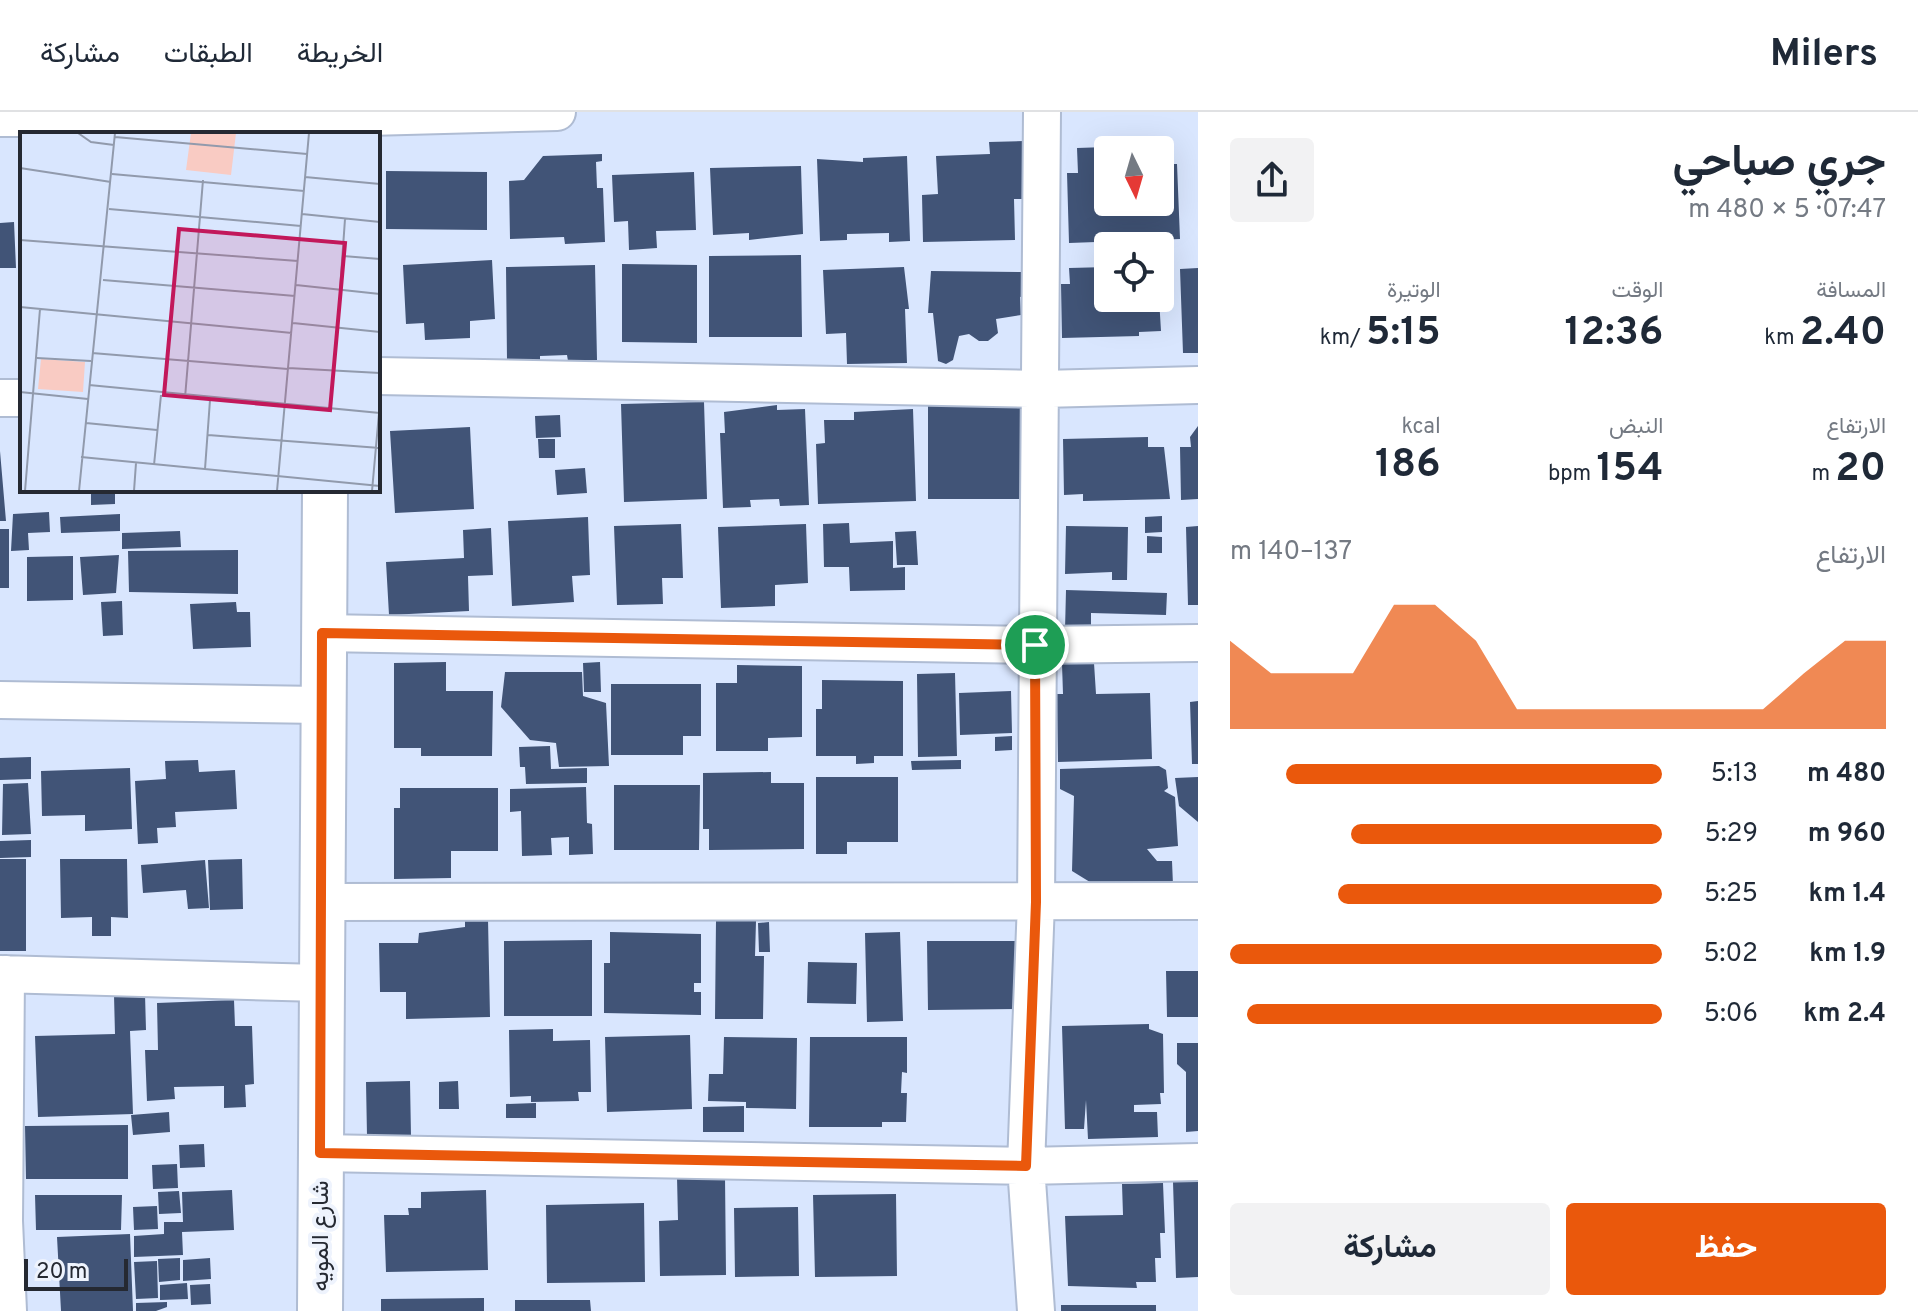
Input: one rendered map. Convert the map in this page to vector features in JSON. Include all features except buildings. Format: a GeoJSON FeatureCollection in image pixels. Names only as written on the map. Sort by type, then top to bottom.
{"type":"FeatureCollection","features":[{"type":"Feature","properties":{"kind":"street"},"geometry":{"type":"LineString","coordinates":[[0,118],[331,121],[557,112]]}},
{"type":"Feature","properties":{"kind":"street"},"geometry":{"type":"LineString","coordinates":[[1036,1311],[1026,1166],[1036,902],[1035,645],[1042,389],[1042,112]]}},
{"type":"Feature","properties":{"kind":"street"},"geometry":{"type":"LineString","coordinates":[[380,376],[1042,389],[1198,385]]}},
{"type":"Feature","properties":{"kind":"street","name":"شارع المويه"},"geometry":{"type":"LineString","coordinates":[[320,1311],[321,705],[325,492]]}},
{"type":"Feature","properties":{"kind":"street"},"geometry":{"type":"LineString","coordinates":[[322,633],[1035,645],[1198,643]]}},
{"type":"Feature","properties":{"kind":"street"},"geometry":{"type":"LineString","coordinates":[[0,700],[321,705]]}},
{"type":"Feature","properties":{"kind":"street"},"geometry":{"type":"LineString","coordinates":[[321,902],[1198,901]]}},
{"type":"Feature","properties":{"kind":"street"},"geometry":{"type":"LineString","coordinates":[[8,1311],[2,1221],[3,974],[320,983]]}},
{"type":"Feature","properties":{"kind":"street"},"geometry":{"type":"LineString","coordinates":[[320,1153],[1026,1166],[1198,1162]]}},
{"type":"Feature","properties":{"kind":"route"},"geometry":{"type":"LineString","coordinates":[[322,633],[1035,645],[1036,902],[1026,1166],[320,1153],[322,633]]}}]}
